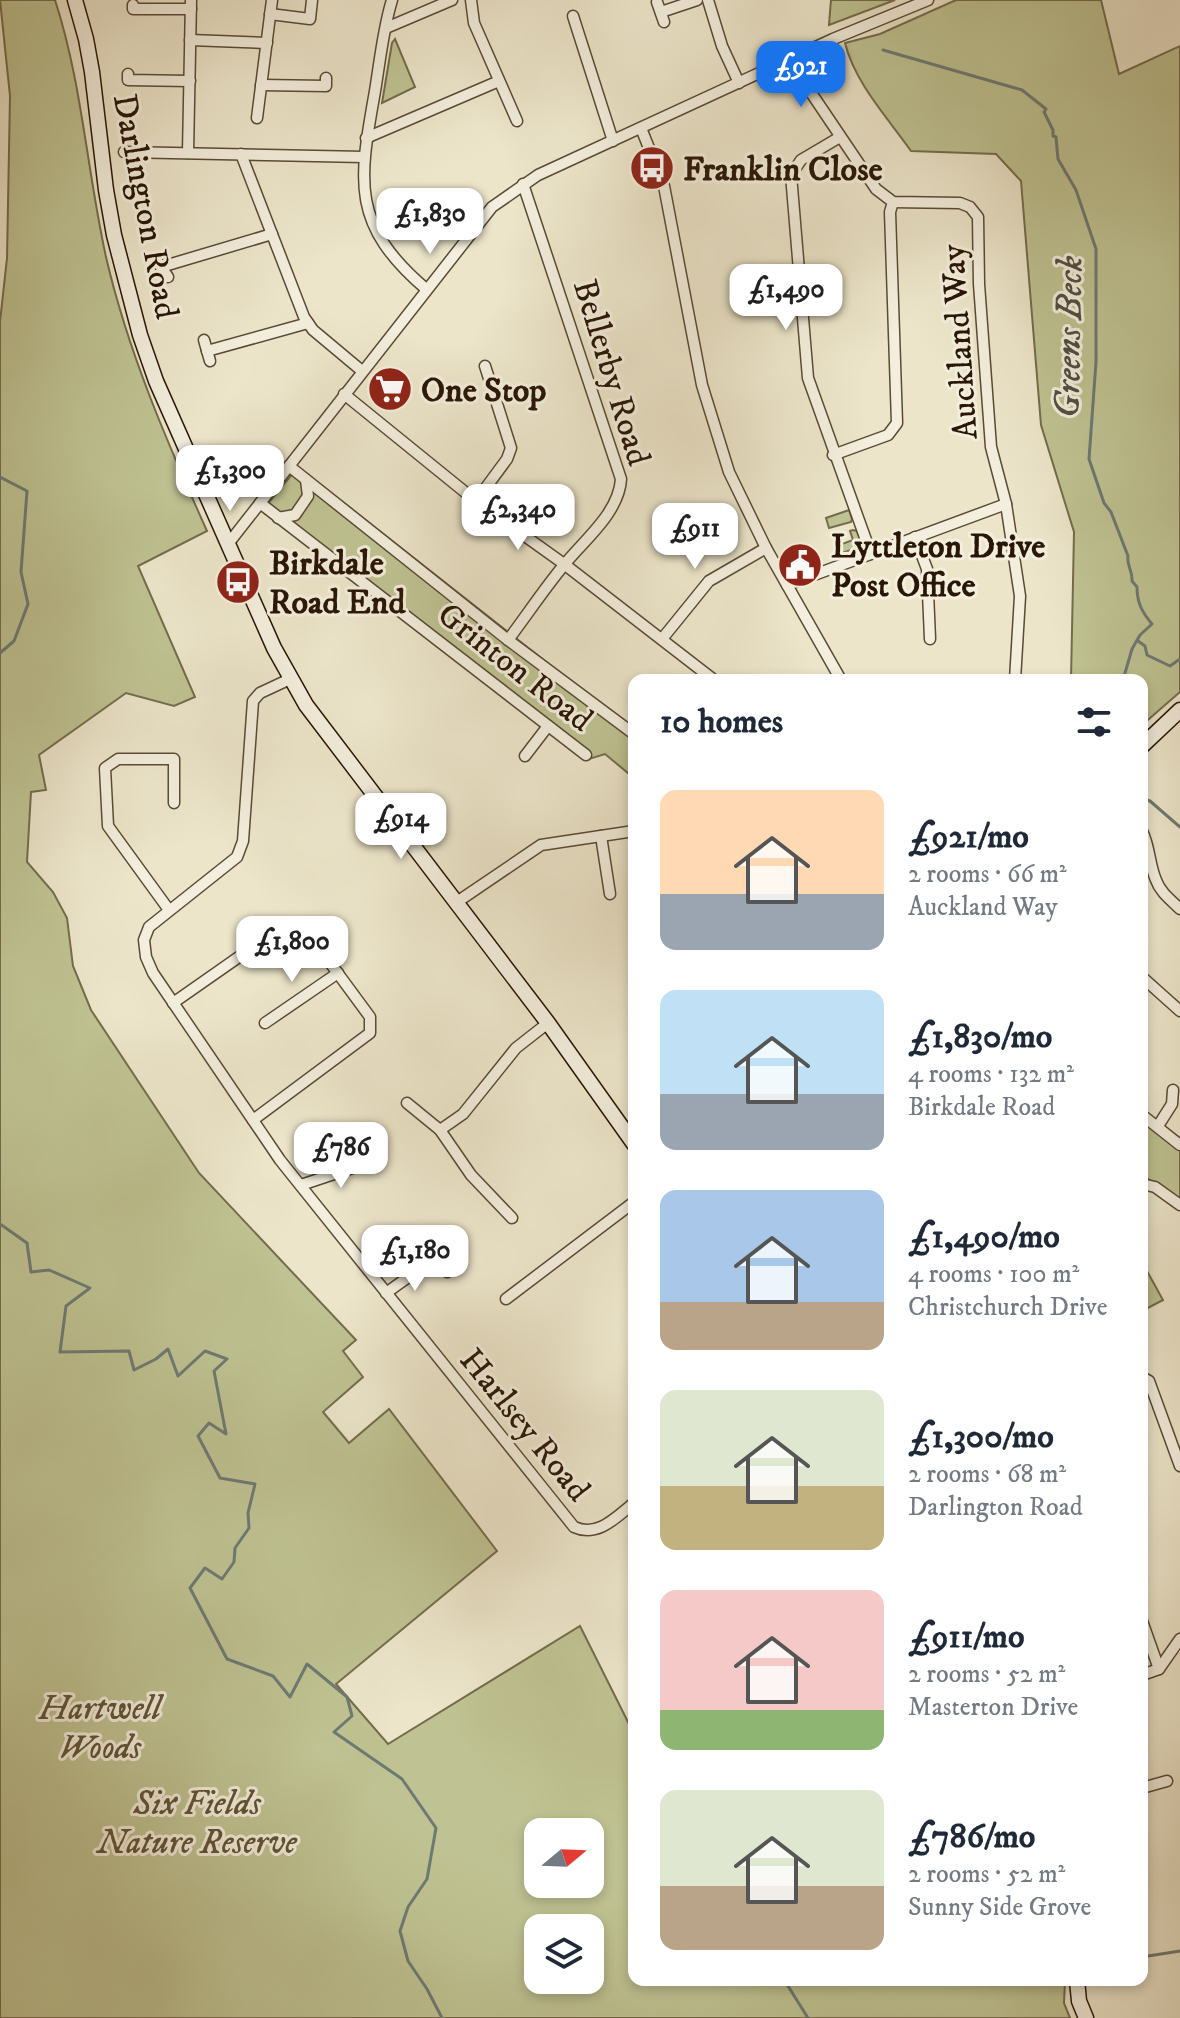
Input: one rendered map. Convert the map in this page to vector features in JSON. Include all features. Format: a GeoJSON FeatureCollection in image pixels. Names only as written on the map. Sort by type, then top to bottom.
{"type":"FeatureCollection","features":[{"type":"Feature","properties":{"kind":"street","name":"Darlington Road"},"geometry":{"type":"LineString","coordinates":[[75,0],[86,39],[112,220],[133,314],[156,381],[290,679],[374,798],[457,902],[628,1136]]}},
{"type":"Feature","properties":{"kind":"street"},"geometry":{"type":"LineString","coordinates":[[257,118],[272,0]]}},
{"type":"Feature","properties":{"kind":"street"},"geometry":{"type":"LineString","coordinates":[[270,14],[310,19],[312,0]]}},
{"type":"Feature","properties":{"kind":"street"},"geometry":{"type":"LineString","coordinates":[[392,0],[366,138],[363,185],[370,222],[393,258],[426,289]]}},
{"type":"Feature","properties":{"kind":"street"},"geometry":{"type":"LineString","coordinates":[[386,28],[452,0]]}},
{"type":"Feature","properties":{"kind":"street"},"geometry":{"type":"LineString","coordinates":[[471,0],[474,23],[517,121]]}},
{"type":"Feature","properties":{"kind":"street"},"geometry":{"type":"LineString","coordinates":[[661,12],[697,0]]}},
{"type":"Feature","properties":{"kind":"street"},"geometry":{"type":"LineString","coordinates":[[708,0],[722,46],[739,83]]}},
{"type":"Feature","properties":{"kind":"street"},"geometry":{"type":"LineString","coordinates":[[228,544],[492,207],[523,184],[613,141],[928,0]]}},
{"type":"Feature","properties":{"kind":"street"},"geometry":{"type":"LineString","coordinates":[[133,5],[133,9],[191,5],[188,153]]}},
{"type":"Feature","properties":{"kind":"street"},"geometry":{"type":"LineString","coordinates":[[573,16],[613,141]]}},
{"type":"Feature","properties":{"kind":"street"},"geometry":{"type":"LineString","coordinates":[[190,40],[267,43]]}},
{"type":"Feature","properties":{"kind":"street"},"geometry":{"type":"LineString","coordinates":[[789,60],[876,189],[893,202],[890,212],[897,423],[888,435],[833,455]]}},
{"type":"Feature","properties":{"kind":"street"},"geometry":{"type":"LineString","coordinates":[[128,74],[128,80],[190,81]]}},
{"type":"Feature","properties":{"kind":"street"},"geometry":{"type":"LineString","coordinates":[[261,85],[326,86],[326,78]]}},
{"type":"Feature","properties":{"kind":"street"},"geometry":{"type":"LineString","coordinates":[[366,138],[499,81]]}},
{"type":"Feature","properties":{"kind":"street"},"geometry":{"type":"LineString","coordinates":[[641,128],[664,186],[712,423],[735,486],[766,548],[838,674]]}},
{"type":"Feature","properties":{"kind":"street"},"geometry":{"type":"LineString","coordinates":[[840,137],[801,160],[791,175],[808,378],[833,455],[871,554]]}},
{"type":"Feature","properties":{"kind":"street"},"geometry":{"type":"LineString","coordinates":[[128,155],[188,153],[364,157]]}},
{"type":"Feature","properties":{"kind":"street"},"geometry":{"type":"LineString","coordinates":[[241,154],[300,309],[308,323],[362,371]]}},
{"type":"Feature","properties":{"kind":"street","name":"Bellerby Road"},"geometry":{"type":"LineString","coordinates":[[508,640],[564,564],[590,538],[615,500],[621,479],[523,184]]}},
{"type":"Feature","properties":{"kind":"street","name":"Auckland Way"},"geometry":{"type":"LineString","coordinates":[[893,202],[960,203],[970,207],[978,217],[979,284],[991,447],[1006,504],[1020,596],[1015,674]]}},
{"type":"Feature","properties":{"kind":"street"},"geometry":{"type":"LineString","coordinates":[[168,277],[158,263],[272,234]]}},
{"type":"Feature","properties":{"kind":"street"},"geometry":{"type":"LineString","coordinates":[[207,351],[308,323]]}},
{"type":"Feature","properties":{"kind":"street"},"geometry":{"type":"LineString","coordinates":[[476,501],[507,459],[511,448],[485,366]]}},
{"type":"Feature","properties":{"kind":"street"},"geometry":{"type":"LineString","coordinates":[[344,394],[476,501],[564,564],[706,674]]}},
{"type":"Feature","properties":{"kind":"street"},"geometry":{"type":"LineString","coordinates":[[289,466],[508,640],[628,730]]}},
{"type":"Feature","properties":{"kind":"street"},"geometry":{"type":"LineString","coordinates":[[277,518],[295,515],[308,496],[306,480]]}},
{"type":"Feature","properties":{"kind":"street","name":"Grinton Road"},"geometry":{"type":"LineString","coordinates":[[260,503],[582,752],[585,739]]}},
{"type":"Feature","properties":{"kind":"street"},"geometry":{"type":"LineString","coordinates":[[787,585],[1006,504]]}},
{"type":"Feature","properties":{"kind":"street"},"geometry":{"type":"LineString","coordinates":[[915,537],[927,569],[930,639]]}},
{"type":"Feature","properties":{"kind":"street"},"geometry":{"type":"LineString","coordinates":[[662,639],[709,581],[766,548]]}},
{"type":"Feature","properties":{"kind":"street","name":"Harlsey Road"},"geometry":{"type":"LineString","coordinates":[[290,679],[260,693],[253,701],[243,841],[237,857],[149,927],[144,940],[146,957],[173,1003],[301,1185],[574,1527],[585,1532],[600,1528],[628,1507]]}},
{"type":"Feature","properties":{"kind":"street"},"geometry":{"type":"LineString","coordinates":[[1148,741],[1179,713]]}},
{"type":"Feature","properties":{"kind":"street"},"geometry":{"type":"LineString","coordinates":[[525,756],[548,726]]}},
{"type":"Feature","properties":{"kind":"street"},"geometry":{"type":"LineString","coordinates":[[169,910],[108,826],[105,768],[118,759],[174,759],[174,803]]}},
{"type":"Feature","properties":{"kind":"street"},"geometry":{"type":"LineString","coordinates":[[457,902],[541,845],[628,832]]}},
{"type":"Feature","properties":{"kind":"street"},"geometry":{"type":"LineString","coordinates":[[601,836],[610,894]]}},
{"type":"Feature","properties":{"kind":"street"},"geometry":{"type":"LineString","coordinates":[[1148,843],[1155,878],[1162,891],[1180,909]]}},
{"type":"Feature","properties":{"kind":"street"},"geometry":{"type":"LineString","coordinates":[[173,1003],[286,924],[303,926],[370,1017],[370,1033],[253,1120]]}},
{"type":"Feature","properties":{"kind":"street"},"geometry":{"type":"LineString","coordinates":[[265,1023],[338,973]]}},
{"type":"Feature","properties":{"kind":"street"},"geometry":{"type":"LineString","coordinates":[[1148,982],[1180,1011]]}},
{"type":"Feature","properties":{"kind":"street"},"geometry":{"type":"LineString","coordinates":[[440,1130],[463,1114],[516,1048],[548,1023]]}},
{"type":"Feature","properties":{"kind":"street"},"geometry":{"type":"LineString","coordinates":[[1158,1126],[1172,1104],[1173,1090]]}},
{"type":"Feature","properties":{"kind":"street"},"geometry":{"type":"LineString","coordinates":[[407,1103],[440,1130],[471,1175],[512,1218]]}},
{"type":"Feature","properties":{"kind":"street"},"geometry":{"type":"LineString","coordinates":[[1148,1119],[1180,1145]]}},
{"type":"Feature","properties":{"kind":"street"},"geometry":{"type":"LineString","coordinates":[[301,1185],[370,1162]]}},
{"type":"Feature","properties":{"kind":"street"},"geometry":{"type":"LineString","coordinates":[[1148,1185],[1180,1205]]}},
{"type":"Feature","properties":{"kind":"street"},"geometry":{"type":"LineString","coordinates":[[506,1299],[628,1207]]}},
{"type":"Feature","properties":{"kind":"street"},"geometry":{"type":"LineString","coordinates":[[386,1293],[435,1258],[447,1272]]}},
{"type":"Feature","properties":{"kind":"street"},"geometry":{"type":"LineString","coordinates":[[1148,1380],[1180,1466]]}},
{"type":"Feature","properties":{"kind":"street"},"geometry":{"type":"LineString","coordinates":[[1148,1638],[1159,1669]]}},
{"type":"Feature","properties":{"kind":"street"},"geometry":{"type":"LineString","coordinates":[[1148,1673],[1159,1669],[1180,1639]]}},
{"type":"Feature","properties":{"kind":"street"},"geometry":{"type":"LineString","coordinates":[[1148,1786],[1167,1781]]}},
{"type":"Feature","properties":{"kind":"street"},"geometry":{"type":"LineString","coordinates":[[1078,1986],[1079,2001],[1086,2018]]}},
{"type":"Feature","properties":{"kind":"green space","name":"Six Fields Nature Reserve"},"geometry":{"type":"Polygon","coordinates":[[[0,0],[55,0],[72,63],[99,225],[125,327],[177,464],[207,531],[138,566],[195,697],[174,706],[126,693],[39,755],[46,790],[31,792],[27,862],[53,892],[67,918],[73,966],[91,1010],[199,1173],[356,1340],[343,1351],[363,1377],[323,1412],[349,1443],[389,1409],[497,1551],[336,1684],[388,1744],[580,1626],[628,1722],[628,1986],[1065,1986],[1064,2003],[1070,2018],[0,2018],[0,322],[7,258],[10,96],[0,0]]]}},
{"type":"Feature","properties":{"kind":"green space"},"geometry":{"type":"Polygon","coordinates":[[[831,0],[895,0],[829,25],[831,0]]]}},
{"type":"Feature","properties":{"kind":"green space"},"geometry":{"type":"Polygon","coordinates":[[[956,0],[1101,0],[1119,74],[1180,46],[1180,692],[1148,720],[1148,674],[1071,674],[1074,532],[1041,425],[1021,181],[996,154],[911,151],[864,86],[845,43],[880,34],[956,0]]]}},
{"type":"Feature","properties":{"kind":"green space"},"geometry":{"type":"Polygon","coordinates":[[[395,39],[415,87],[382,103],[392,43],[395,39]]]}},
{"type":"Feature","properties":{"kind":"green space"},"geometry":{"type":"Polygon","coordinates":[[[298,467],[628,726],[628,773],[605,754],[589,759],[262,511],[298,467]]]}},
{"type":"Feature","properties":{"kind":"green space"},"geometry":{"type":"Polygon","coordinates":[[[849,510],[851,522],[829,528],[826,518],[849,510]]]}},
{"type":"Feature","properties":{"kind":"green space"},"geometry":{"type":"Polygon","coordinates":[[[850,531],[857,531],[862,546],[837,555],[834,547],[853,540],[850,531]]]}},
{"type":"Feature","properties":{"kind":"green space"},"geometry":{"type":"Polygon","coordinates":[[[1148,1121],[1180,1146],[1180,1204],[1148,1179],[1148,1121]]]}},
{"type":"Feature","properties":{"kind":"green space"},"geometry":{"type":"Polygon","coordinates":[[[1148,1273],[1163,1300],[1148,1308],[1148,1273]]]}},
{"type":"Feature","properties":{"kind":"waterway","name":"Greens Beck"},"geometry":{"type":"LineString","coordinates":[[883,50],[1022,90],[1046,109],[1044,112],[1056,137],[1058,159],[1076,190],[1096,249],[1096,362],[1089,459],[1104,503],[1111,512],[1128,556],[1141,607],[1152,624],[1140,635],[1132,649],[1125,674]]}},
{"type":"Feature","properties":{"kind":"waterway"},"geometry":{"type":"LineString","coordinates":[[0,477],[27,491],[21,572],[28,604],[14,641],[0,653]]}},
{"type":"Feature","properties":{"kind":"waterway"},"geometry":{"type":"LineString","coordinates":[[1138,641],[1145,646],[1147,655],[1170,666],[1180,659]]}},
{"type":"Feature","properties":{"kind":"waterway","name":"Greens Beck"},"geometry":{"type":"LineString","coordinates":[[1148,800],[1180,827]]}},
{"type":"Feature","properties":{"kind":"waterway"},"geometry":{"type":"LineString","coordinates":[[0,1224],[27,1243],[31,1272],[49,1270],[90,1288],[66,1306],[60,1352],[129,1351],[134,1370],[168,1349],[178,1376],[205,1351],[227,1359],[214,1371],[226,1434],[209,1423],[198,1436],[220,1478],[255,1484],[248,1513],[249,1528],[235,1548],[234,1562],[222,1579],[205,1568],[190,1588],[227,1659],[273,1676],[290,1697],[307,1664],[347,1697],[352,1716],[334,1732],[402,1779],[436,1828],[427,1879],[408,1907],[400,1931],[408,1961],[442,2018]]}},
{"type":"Feature","properties":{"kind":"waterway"},"geometry":{"type":"LineString","coordinates":[[1148,1956],[1180,1951]]}},
{"type":"Feature","properties":{"kind":"waterway"},"geometry":{"type":"LineString","coordinates":[[788,1986],[808,2018]]}},
{"type":"Feature","properties":{"kind":"place","name":"Franklin Close"},"geometry":{"type":"Point","coordinates":[652,168]}},
{"type":"Feature","properties":{"kind":"place","name":"One Stop"},"geometry":{"type":"Point","coordinates":[390,389]}},
{"type":"Feature","properties":{"kind":"place","name":"Lyttleton Drive Post Office"},"geometry":{"type":"Point","coordinates":[800,565]}},
{"type":"Feature","properties":{"kind":"place","name":"Birkdale Road End"},"geometry":{"type":"Point","coordinates":[238,582]}},
{"type":"Feature","properties":{"kind":"park label","name":"Hartwell Woods"},"geometry":{"type":"Point","coordinates":[100,1726]}}]}
